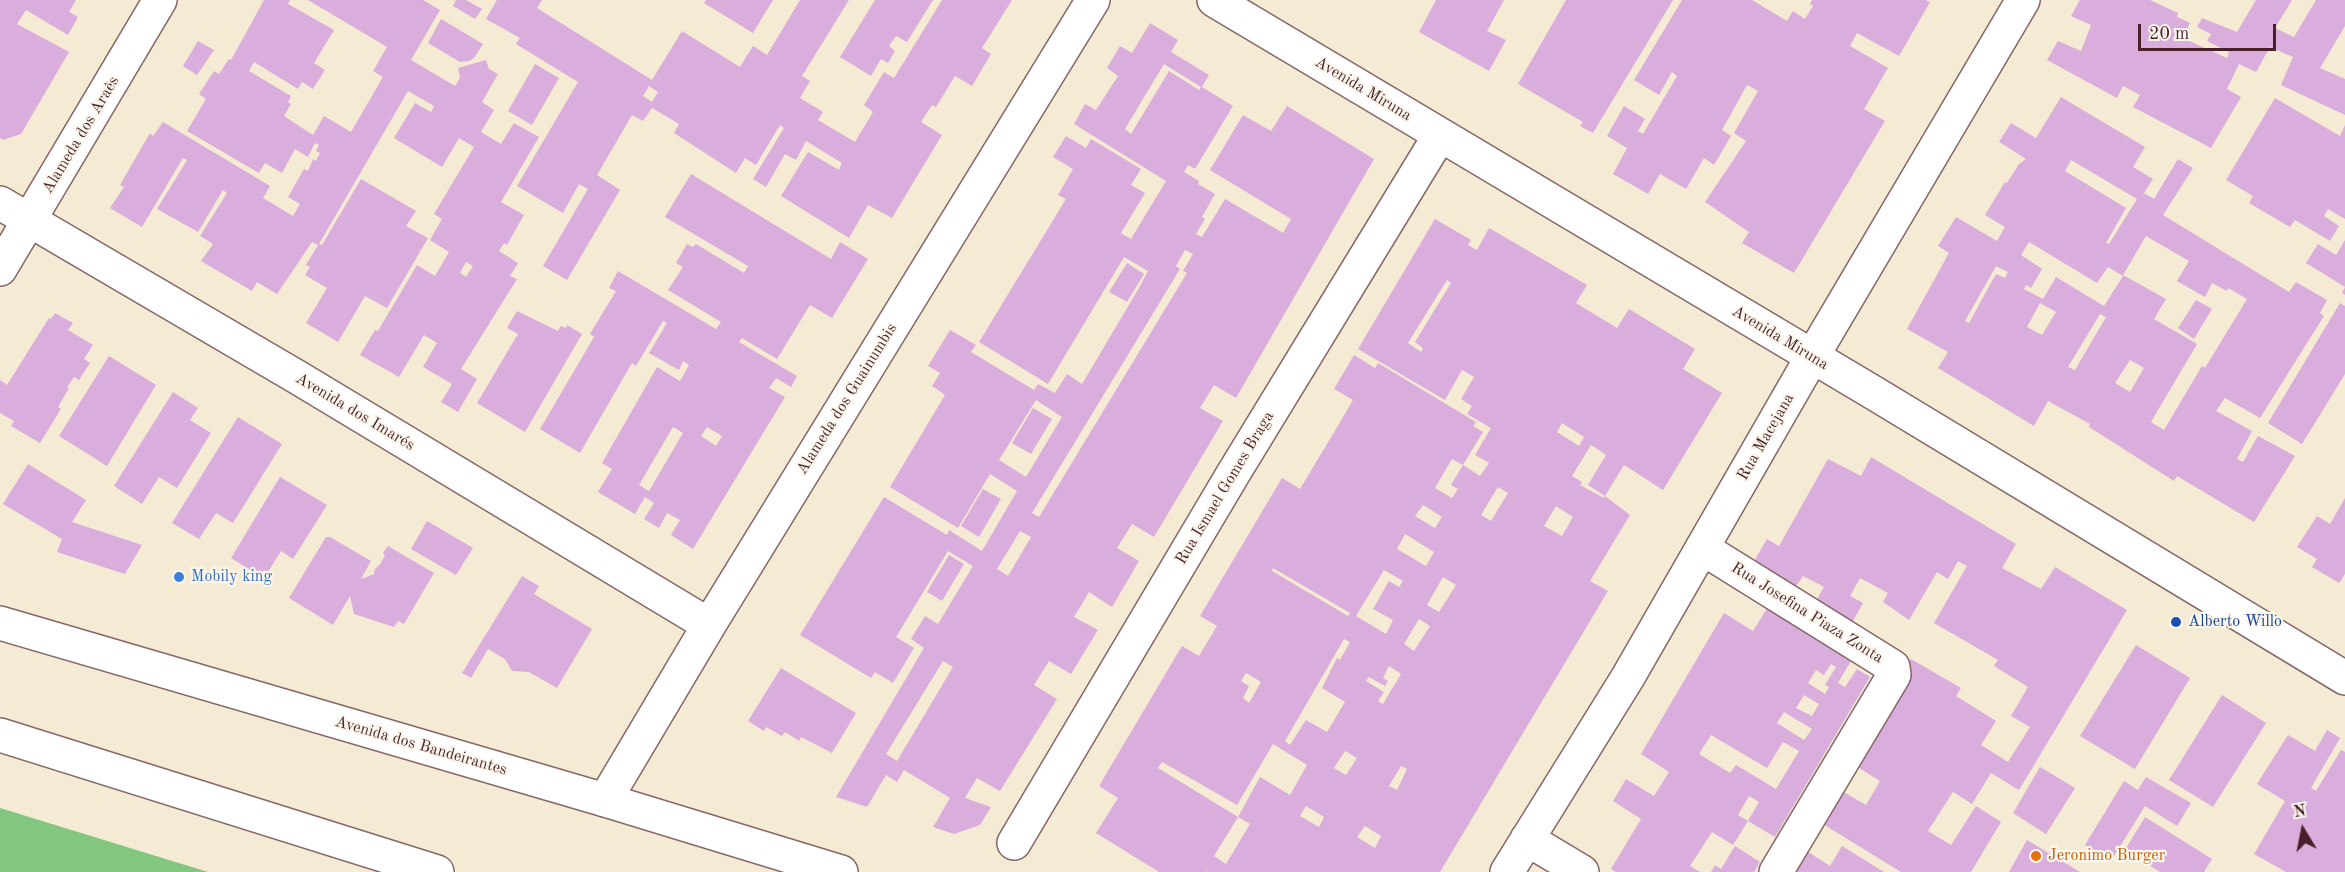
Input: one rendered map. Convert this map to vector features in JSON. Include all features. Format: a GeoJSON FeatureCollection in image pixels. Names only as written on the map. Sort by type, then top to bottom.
{"type":"FeatureCollection","features":[{"type":"Feature","properties":{"kind":"main road","name":"Alameda dos Araês"},"geometry":{"type":"LineString","coordinates":[[0,269],[160,0]]}},
{"type":"Feature","properties":{"kind":"main road","name":"Alameda dos Guainumbis"},"geometry":{"type":"LineString","coordinates":[[605,800],[709,625],[1093,0]]}},
{"type":"Feature","properties":{"kind":"main road","name":"Avenida Miruna"},"geometry":{"type":"LineString","coordinates":[[1214,0],[2345,678]]}},
{"type":"Feature","properties":{"kind":"main road","name":"Rua Macejana"},"geometry":{"type":"LineString","coordinates":[[1508,872],[1628,677],[1812,357],[2023,0]]}},
{"type":"Feature","properties":{"kind":"main road","name":"Rua Ismael Gomes Braga"},"geometry":{"type":"LineString","coordinates":[[1014,843],[1239,464],[1440,135]]}},
{"type":"Feature","properties":{"kind":"main road","name":"Avenida dos Imarés"},"geometry":{"type":"LineString","coordinates":[[0,203],[709,625]]}},
{"type":"Feature","properties":{"kind":"main road","name":"Rua Josefina Piaza Zonta"},"geometry":{"type":"LineString","coordinates":[[1702,548],[1890,665],[1894,671],[1894,675],[1776,872]]}},
{"type":"Feature","properties":{"kind":"main road","name":"Avenida dos Bandeirantes"},"geometry":{"type":"LineString","coordinates":[[0,623],[605,800],[841,872]]}},
{"type":"Feature","properties":{"kind":"main road"},"geometry":{"type":"LineString","coordinates":[[0,735],[437,872]]}},
{"type":"Feature","properties":{"kind":"main road"},"geometry":{"type":"LineString","coordinates":[[1527,839],[1582,872]]}},
{"type":"Feature","properties":{"kind":"green space"},"geometry":{"type":"Polygon","coordinates":[[[0,808],[208,872],[0,872],[0,808]]]}},
{"type":"Feature","properties":{"kind":"building"},"geometry":{"type":"Polygon","coordinates":[[[0,0],[76,0],[69,12],[78,17],[68,35],[26,10],[17,24],[69,52],[21,134],[3,140],[0,138],[0,0]]]}},
{"type":"Feature","properties":{"kind":"building"},"geometry":{"type":"Polygon","coordinates":[[[264,0],[290,0],[288,4],[334,30],[314,63],[325,70],[313,89],[302,82],[298,89],[254,62],[249,71],[291,96],[288,102],[291,104],[284,116],[313,135],[324,116],[351,132],[383,77],[373,71],[387,47],[308,0],[423,0],[440,10],[411,60],[455,86],[460,78],[458,68],[486,60],[489,69],[498,74],[482,102],[494,110],[481,132],[501,144],[514,123],[539,137],[501,202],[524,215],[507,245],[504,243],[499,251],[518,263],[510,276],[517,279],[461,369],[477,379],[458,412],[441,402],[452,384],[423,367],[437,343],[424,335],[399,377],[360,355],[375,330],[378,331],[417,265],[435,276],[449,252],[430,240],[442,219],[434,214],[474,147],[459,138],[442,167],[394,138],[415,103],[431,112],[434,106],[408,91],[319,244],[322,245],[361,179],[416,211],[406,226],[428,238],[387,308],[365,296],[338,342],[306,323],[327,288],[305,275],[310,267],[306,265],[318,245],[312,242],[277,294],[257,282],[252,291],[201,261],[213,244],[200,236],[227,193],[223,190],[198,232],[157,209],[187,160],[183,158],[142,227],[110,208],[124,187],[120,185],[150,133],[153,136],[163,122],[270,186],[263,198],[293,216],[300,204],[288,197],[304,169],[308,171],[313,159],[316,161],[320,153],[316,151],[319,145],[315,143],[308,157],[295,149],[282,173],[265,163],[259,173],[187,131],[206,99],[199,94],[214,71],[219,74],[229,59],[231,60],[264,0]],[[466,262],[460,273],[466,277],[473,266],[466,262]]]}},
{"type":"Feature","properties":{"kind":"building"},"geometry":{"type":"Polygon","coordinates":[[[456,0],[466,0],[482,9],[475,19],[453,6],[456,0]]]}},
{"type":"Feature","properties":{"kind":"building"},"geometry":{"type":"Polygon","coordinates":[[[497,0],[542,0],[537,8],[652,80],[682,31],[740,67],[753,46],[767,55],[800,0],[849,0],[802,76],[810,81],[800,98],[823,112],[818,120],[855,142],[873,112],[864,105],[884,72],[894,78],[942,0],[1012,0],[982,48],[991,54],[972,86],[955,76],[936,107],[932,105],[921,122],[942,135],[892,218],[868,205],[849,238],[781,196],[808,152],[839,170],[842,163],[806,141],[796,160],[785,154],[766,187],[753,179],[784,128],[780,125],[756,165],[745,158],[736,173],[674,133],[679,124],[652,108],[643,121],[632,115],[597,175],[620,190],[567,280],[543,266],[588,189],[579,184],[563,213],[517,186],[578,82],[516,44],[520,38],[486,19],[497,0]],[[649,86],[643,96],[652,102],[658,92],[649,86]]]}},
{"type":"Feature","properties":{"kind":"building"},"geometry":{"type":"Polygon","coordinates":[[[706,0],[773,0],[753,33],[704,3],[706,0]]]}},
{"type":"Feature","properties":{"kind":"building"},"geometry":{"type":"Polygon","coordinates":[[[875,0],[933,0],[907,42],[896,36],[889,46],[895,51],[888,63],[881,59],[871,76],[840,57],[875,0]]]}},
{"type":"Feature","properties":{"kind":"building"},"geometry":{"type":"Polygon","coordinates":[[[1436,0],[1504,0],[1487,31],[1506,40],[1489,71],[1419,32],[1436,0]]]}},
{"type":"Feature","properties":{"kind":"building"},"geometry":{"type":"Polygon","coordinates":[[[1566,0],[1673,0],[1593,133],[1580,126],[1583,122],[1518,84],[1566,0]]]}},
{"type":"Feature","properties":{"kind":"building"},"geometry":{"type":"Polygon","coordinates":[[[1682,0],[1752,0],[1787,21],[1793,11],[1805,19],[1813,6],[1810,4],[1812,0],[1926,0],[1930,2],[1899,56],[1857,33],[1850,46],[1888,68],[1864,109],[1885,121],[1794,273],[1742,243],[1749,232],[1705,202],[1746,141],[1734,133],[1758,91],[1747,85],[1722,130],[1731,136],[1714,165],[1704,158],[1686,189],[1660,174],[1648,194],[1613,174],[1627,148],[1607,136],[1624,106],[1645,119],[1638,131],[1643,134],[1677,76],[1672,72],[1659,95],[1634,80],[1682,0]]]}},
{"type":"Feature","properties":{"kind":"building"},"geometry":{"type":"Polygon","coordinates":[[[2080,0],[2150,0],[2178,13],[2177,17],[2190,23],[2183,38],[2227,58],[2229,52],[2207,41],[2211,34],[2197,27],[2202,18],[2237,32],[2256,0],[2292,0],[2275,28],[2294,37],[2316,0],[2345,0],[2345,26],[2320,68],[2345,79],[2345,115],[2281,85],[2293,57],[2270,47],[2256,72],[2239,64],[2227,89],[2241,97],[2211,148],[2133,107],[2140,95],[2123,86],[2117,98],[2047,60],[2058,41],[2081,51],[2091,25],[2071,16],[2080,0]]]}},
{"type":"Feature","properties":{"kind":"building"},"geometry":{"type":"Polygon","coordinates":[[[441,19],[483,44],[474,58],[460,62],[428,43],[441,19]]]}},
{"type":"Feature","properties":{"kind":"building"},"geometry":{"type":"Polygon","coordinates":[[[1150,23],[1178,40],[1171,52],[1209,75],[1202,87],[1233,106],[1195,169],[1188,165],[1184,172],[1215,194],[1202,217],[1205,219],[1196,234],[1202,237],[1225,199],[1283,233],[1291,219],[1210,170],[1243,115],[1271,131],[1287,106],[1374,159],[1236,398],[1214,385],[1200,408],[1223,421],[1154,537],[1132,524],[1117,548],[1139,561],[1112,607],[1089,592],[1074,617],[1098,630],[1071,674],[1049,661],[1034,685],[1057,699],[1000,791],[977,778],[965,798],[991,807],[980,825],[954,834],[933,827],[950,798],[904,770],[897,782],[886,775],[867,807],[836,797],[924,648],[911,639],[925,616],[938,624],[973,566],[948,551],[896,637],[914,648],[893,683],[875,672],[871,678],[800,635],[884,497],[947,535],[949,530],[982,551],[1017,491],[990,474],[958,528],[890,487],[945,395],[932,386],[940,373],[928,366],[950,330],[976,345],[971,352],[1034,390],[1038,384],[1055,393],[1067,374],[1082,384],[1139,288],[1148,271],[1124,257],[1048,384],[979,342],[1066,199],[1058,195],[1073,169],[1053,157],[1066,136],[1086,148],[1091,139],[1141,169],[1131,185],[1145,193],[1121,233],[1131,239],[1166,181],[1074,124],[1085,104],[1096,110],[1118,76],[1107,68],[1120,46],[1132,53],[1150,23]],[[1164,64],[1125,129],[1131,134],[1169,71],[1199,90],[1201,87],[1164,64]],[[1185,250],[1176,266],[1180,269],[1032,513],[1039,517],[1187,273],[1183,271],[1193,254],[1185,250]],[[1036,400],[999,460],[1026,477],[1062,417],[1036,400]],[[1020,531],[997,569],[1008,576],[1031,537],[1020,531]],[[943,661],[886,754],[897,761],[953,667],[943,661]]]}},
{"type":"Feature","properties":{"kind":"building"},"geometry":{"type":"Polygon","coordinates":[[[198,41],[214,50],[197,75],[183,66],[198,41]]]}},
{"type":"Feature","properties":{"kind":"building"},"geometry":{"type":"Polygon","coordinates":[[[535,64],[559,78],[532,125],[508,111],[535,64]]]}},
{"type":"Feature","properties":{"kind":"building"},"geometry":{"type":"Polygon","coordinates":[[[2061,97],[2145,147],[2133,167],[2153,179],[2144,193],[2154,199],[2178,159],[2193,168],[2163,215],[2289,292],[2296,282],[2327,300],[2320,313],[2324,316],[2260,418],[2225,398],[2216,411],[2252,431],[2237,459],[2243,462],[2258,436],[2295,456],[2254,522],[2177,476],[2174,481],[2089,427],[2090,424],[2048,401],[2034,426],[1938,368],[1948,352],[1907,329],[1949,253],[1938,246],[1956,217],[1997,241],[2005,227],[1985,215],[2005,182],[2007,183],[2019,164],[2026,159],[1999,142],[2011,123],[2036,138],[2061,97]],[[2071,160],[2065,171],[2126,208],[2106,243],[2109,244],[2137,199],[2071,160]],[[2146,236],[2123,275],[2166,299],[2154,319],[2197,344],[2151,422],[2164,430],[2202,366],[2205,368],[2247,299],[2228,288],[2227,291],[2212,283],[2205,297],[2177,281],[2189,261],[2146,236]],[[2029,242],[2021,255],[2042,269],[2031,288],[2026,285],[2024,289],[2043,299],[2056,277],[2104,306],[2123,276],[2108,267],[2097,283],[2029,242]],[[1996,266],[1965,321],[1969,323],[1996,274],[2005,278],[2008,272],[1996,266]],[[2040,303],[2027,327],[2042,335],[2056,312],[2040,303]],[[2100,314],[2068,367],[2075,370],[2106,317],[2100,314]],[[2130,360],[2115,383],[2130,392],[2144,368],[2130,360]]]}},
{"type":"Feature","properties":{"kind":"building"},"geometry":{"type":"Polygon","coordinates":[[[2275,98],[2340,136],[2345,125],[2345,219],[2328,209],[2324,216],[2339,226],[2330,241],[2295,220],[2290,227],[2249,203],[2253,196],[2226,180],[2275,98]]]}},
{"type":"Feature","properties":{"kind":"building"},"geometry":{"type":"Polygon","coordinates":[[[691,174],[831,259],[840,242],[868,259],[832,318],[810,305],[777,359],[742,338],[739,342],[797,376],[791,387],[776,378],[769,388],[785,397],[693,549],[671,535],[680,520],[667,513],[659,528],[644,519],[654,503],[645,497],[635,514],[598,492],[612,469],[602,463],[657,367],[680,381],[689,365],[683,361],[679,370],[649,353],[667,323],[663,321],[636,366],[632,363],[580,453],[540,429],[594,337],[590,334],[616,291],[609,288],[618,271],[716,329],[721,322],[668,290],[683,267],[676,263],[687,244],[693,247],[696,244],[744,273],[748,266],[665,217],[691,174]],[[673,427],[639,485],[649,491],[683,433],[673,427]],[[707,427],[701,436],[716,446],[722,436],[707,427]]]}},
{"type":"Feature","properties":{"kind":"building"},"geometry":{"type":"Polygon","coordinates":[[[1435,219],[1471,240],[1468,245],[1477,250],[1489,228],[1587,285],[1576,303],[1617,328],[1629,309],[1695,349],[1683,369],[1722,393],[1663,490],[1624,465],[1605,496],[1630,515],[1590,581],[1608,591],[1440,872],[1207,872],[1207,870],[1206,872],[1159,872],[1096,833],[1118,798],[1099,786],[1182,646],[1199,656],[1217,626],[1200,616],[1282,478],[1300,489],[1336,429],[1353,400],[1334,389],[1354,355],[1375,368],[1378,363],[1476,422],[1473,426],[1483,432],[1463,465],[1480,476],[1489,463],[1475,455],[1491,428],[1467,414],[1472,406],[1461,399],[1474,377],[1462,370],[1445,400],[1358,349],[1435,219]],[[1447,280],[1408,343],[1421,352],[1423,348],[1415,342],[1451,283],[1447,280]],[[1562,423],[1557,432],[1579,446],[1584,437],[1562,423]],[[1591,445],[1572,476],[1582,482],[1580,485],[1604,498],[1605,496],[1588,485],[1606,455],[1591,445]],[[1452,459],[1435,488],[1452,498],[1458,489],[1451,485],[1463,465],[1452,459]],[[1498,487],[1481,515],[1491,521],[1508,493],[1498,487]],[[1423,505],[1415,516],[1435,528],[1442,517],[1423,505]],[[1556,506],[1544,526],[1562,536],[1573,517],[1556,506]],[[1405,534],[1397,549],[1426,566],[1434,552],[1405,534]],[[1273,568],[1272,571],[1348,616],[1350,613],[1273,568]],[[1384,570],[1356,616],[1386,634],[1393,620],[1373,609],[1389,581],[1399,587],[1403,581],[1384,570]],[[1443,577],[1427,605],[1439,612],[1456,585],[1443,577]],[[1419,619],[1404,644],[1414,651],[1430,626],[1419,619]],[[1344,639],[1285,741],[1290,745],[1306,720],[1327,732],[1345,702],[1322,688],[1337,658],[1340,660],[1350,642],[1344,639]],[[1389,666],[1383,678],[1388,681],[1385,686],[1369,677],[1366,681],[1384,692],[1378,701],[1383,704],[1401,674],[1389,666]],[[1246,673],[1241,681],[1249,686],[1243,698],[1249,703],[1261,682],[1246,673]],[[1273,744],[1237,805],[1162,762],[1158,768],[1238,817],[1260,777],[1290,795],[1307,765],[1273,744]],[[1345,751],[1334,768],[1346,775],[1357,758],[1345,751]],[[1401,766],[1389,786],[1397,790],[1407,769],[1401,766]],[[1306,806],[1300,816],[1319,827],[1324,817],[1306,806]],[[1238,817],[1214,856],[1226,864],[1250,824],[1238,817]],[[1365,826],[1357,837],[1375,848],[1381,836],[1365,826]]]}},
{"type":"Feature","properties":{"kind":"building"},"geometry":{"type":"Polygon","coordinates":[[[2345,240],[2345,287],[2306,263],[2318,244],[2336,255],[2345,240]]]}},
{"type":"Feature","properties":{"kind":"building"},"geometry":{"type":"Polygon","coordinates":[[[1127,263],[1144,274],[1127,302],[1109,292],[1127,263]]]}},
{"type":"Feature","properties":{"kind":"building"},"geometry":{"type":"Polygon","coordinates":[[[2196,300],[2212,309],[2194,339],[2178,328],[2196,300]]]}},
{"type":"Feature","properties":{"kind":"building"},"geometry":{"type":"Polygon","coordinates":[[[2340,303],[2345,306],[2345,374],[2302,444],[2268,423],[2340,303]]]}},
{"type":"Feature","properties":{"kind":"building"},"geometry":{"type":"Polygon","coordinates":[[[517,311],[558,331],[561,326],[566,328],[567,325],[582,334],[525,432],[477,403],[518,334],[507,328],[517,311]]]}},
{"type":"Feature","properties":{"kind":"building"},"geometry":{"type":"Polygon","coordinates":[[[55,313],[73,323],[68,330],[93,345],[84,359],[90,363],[79,380],[74,377],[67,387],[69,388],[58,407],[61,409],[40,443],[11,426],[14,421],[0,413],[0,380],[7,385],[49,318],[51,319],[55,313]]]}},
{"type":"Feature","properties":{"kind":"building"},"geometry":{"type":"Polygon","coordinates":[[[109,356],[156,385],[107,466],[59,436],[109,356]]]}},
{"type":"Feature","properties":{"kind":"building"},"geometry":{"type":"Polygon","coordinates":[[[173,392],[198,408],[190,420],[211,433],[177,488],[159,477],[142,504],[114,486],[173,392]]]}},
{"type":"Feature","properties":{"kind":"building"},"geometry":{"type":"Polygon","coordinates":[[[1033,408],[1052,419],[1031,454],[1012,443],[1033,408]]]}},
{"type":"Feature","properties":{"kind":"building"},"geometry":{"type":"Polygon","coordinates":[[[238,417],[282,444],[233,523],[216,513],[199,539],[172,523],[238,417]]]}},
{"type":"Feature","properties":{"kind":"building"},"geometry":{"type":"Polygon","coordinates":[[[1871,457],[2016,544],[2002,568],[2041,589],[2055,567],[2127,610],[2019,790],[1991,773],[1972,804],[1953,792],[1928,831],[1951,845],[1976,806],[2001,822],[1971,872],[1901,872],[1818,821],[1837,788],[1866,805],[1880,781],[1851,763],[1911,659],[1961,688],[1956,696],[1996,721],[1981,745],[2008,762],[2030,727],[2011,716],[2028,687],[1994,666],[1998,660],[1934,623],[1967,566],[1958,561],[1948,579],[1937,572],[1909,620],[1883,602],[1888,593],[1860,578],[1850,596],[1863,603],[1852,623],[1816,601],[1824,587],[1803,576],[1795,588],[1753,563],[1767,539],[1779,546],[1828,459],[1861,476],[1871,457]]]}},
{"type":"Feature","properties":{"kind":"building"},"geometry":{"type":"Polygon","coordinates":[[[28,464],[86,500],[72,522],[142,545],[125,574],[57,552],[62,539],[3,504],[28,464]]]}},
{"type":"Feature","properties":{"kind":"building"},"geometry":{"type":"Polygon","coordinates":[[[280,477],[327,505],[293,559],[281,551],[268,572],[264,570],[260,576],[231,558],[280,477]]]}},
{"type":"Feature","properties":{"kind":"building"},"geometry":{"type":"Polygon","coordinates":[[[983,489],[1001,499],[979,537],[961,526],[983,489]]]}},
{"type":"Feature","properties":{"kind":"building"},"geometry":{"type":"Polygon","coordinates":[[[2345,498],[2345,574],[2339,583],[2312,567],[2317,559],[2297,547],[2317,516],[2330,524],[2345,498]]]}},
{"type":"Feature","properties":{"kind":"building"},"geometry":{"type":"Polygon","coordinates":[[[427,521],[473,548],[456,575],[411,549],[427,521]]]}},
{"type":"Feature","properties":{"kind":"building"},"geometry":{"type":"Polygon","coordinates":[[[326,537],[330,537],[371,561],[361,579],[374,574],[388,546],[434,573],[404,624],[398,621],[394,627],[354,614],[350,596],[333,625],[289,598],[326,537]]]}},
{"type":"Feature","properties":{"kind":"building"},"geometry":{"type":"Polygon","coordinates":[[[949,555],[964,564],[942,601],[927,592],[949,555]]]}},
{"type":"Feature","properties":{"kind":"building"},"geometry":{"type":"Polygon","coordinates":[[[522,576],[539,586],[534,594],[592,629],[557,688],[529,672],[512,671],[505,659],[488,649],[471,678],[462,673],[522,576]]]}},
{"type":"Feature","properties":{"kind":"building"},"geometry":{"type":"Polygon","coordinates":[[[1769,605],[1846,652],[1843,656],[1851,661],[1838,683],[1845,687],[1857,669],[1870,677],[1775,837],[1748,821],[1733,845],[1712,832],[1690,866],[1700,872],[1616,872],[1611,869],[1641,819],[1613,801],[1626,779],[1654,796],[1669,772],[1641,754],[1724,613],[1753,631],[1769,605]],[[1831,664],[1824,675],[1816,670],[1808,683],[1825,694],[1829,687],[1825,685],[1836,667],[1831,664]],[[1804,695],[1796,708],[1812,716],[1819,704],[1804,695]],[[1784,712],[1777,723],[1804,740],[1812,729],[1784,712]],[[1711,735],[1699,754],[1730,773],[1736,765],[1776,789],[1799,751],[1783,742],[1767,768],[1711,735]],[[1749,796],[1738,815],[1748,821],[1759,802],[1749,796]]]}},
{"type":"Feature","properties":{"kind":"building"},"geometry":{"type":"Polygon","coordinates":[[[2136,645],[2190,678],[2135,769],[2080,736],[2136,645]]]}},
{"type":"Feature","properties":{"kind":"building"},"geometry":{"type":"Polygon","coordinates":[[[781,668],[856,713],[832,753],[801,737],[799,741],[785,732],[782,736],[766,727],[764,731],[748,721],[781,668]]]}},
{"type":"Feature","properties":{"kind":"building"},"geometry":{"type":"Polygon","coordinates":[[[2222,695],[2266,723],[2213,807],[2169,780],[2222,695]]]}},
{"type":"Feature","properties":{"kind":"building"},"geometry":{"type":"Polygon","coordinates":[[[2327,730],[2340,738],[2311,788],[2316,791],[2341,750],[2345,752],[2345,872],[2286,872],[2254,854],[2285,801],[2257,784],[2288,735],[2315,751],[2327,730]]]}},
{"type":"Feature","properties":{"kind":"building"},"geometry":{"type":"Polygon","coordinates":[[[2040,767],[2075,788],[2046,834],[2013,813],[2040,767]]]}},
{"type":"Feature","properties":{"kind":"building"},"geometry":{"type":"Polygon","coordinates":[[[2146,777],[2191,803],[2177,826],[2145,806],[2111,861],[2085,845],[2124,781],[2138,790],[2146,777]]]}},
{"type":"Feature","properties":{"kind":"building"},"geometry":{"type":"Polygon","coordinates":[[[2145,817],[2212,859],[2204,872],[2160,872],[2125,850],[2145,817]]]}},
{"type":"Feature","properties":{"kind":"building","name":"Jeronimo Burger"},"geometry":{"type":"Polygon","coordinates":[[[2027,840],[2080,872],[2009,872],[2027,840]]]}},
{"type":"Feature","properties":{"kind":"building"},"geometry":{"type":"Polygon","coordinates":[[[1735,846],[1760,862],[1754,872],[1711,872],[1715,865],[1721,869],[1735,846]]]}},
{"type":"Feature","properties":{"kind":"building"},"geometry":{"type":"Polygon","coordinates":[[[1842,846],[1884,872],[1787,872],[1802,848],[1830,866],[1842,846]]]}},
{"type":"Feature","properties":{"kind":"place","name":"Mobily king"},"geometry":{"type":"Point","coordinates":[179,577]}},
{"type":"Feature","properties":{"kind":"place","name":"Alberto Willo"},"geometry":{"type":"Point","coordinates":[2176,622]}},
{"type":"Feature","properties":{"kind":"place","name":"Jeronimo Burger"},"geometry":{"type":"Point","coordinates":[2036,856]}}]}
